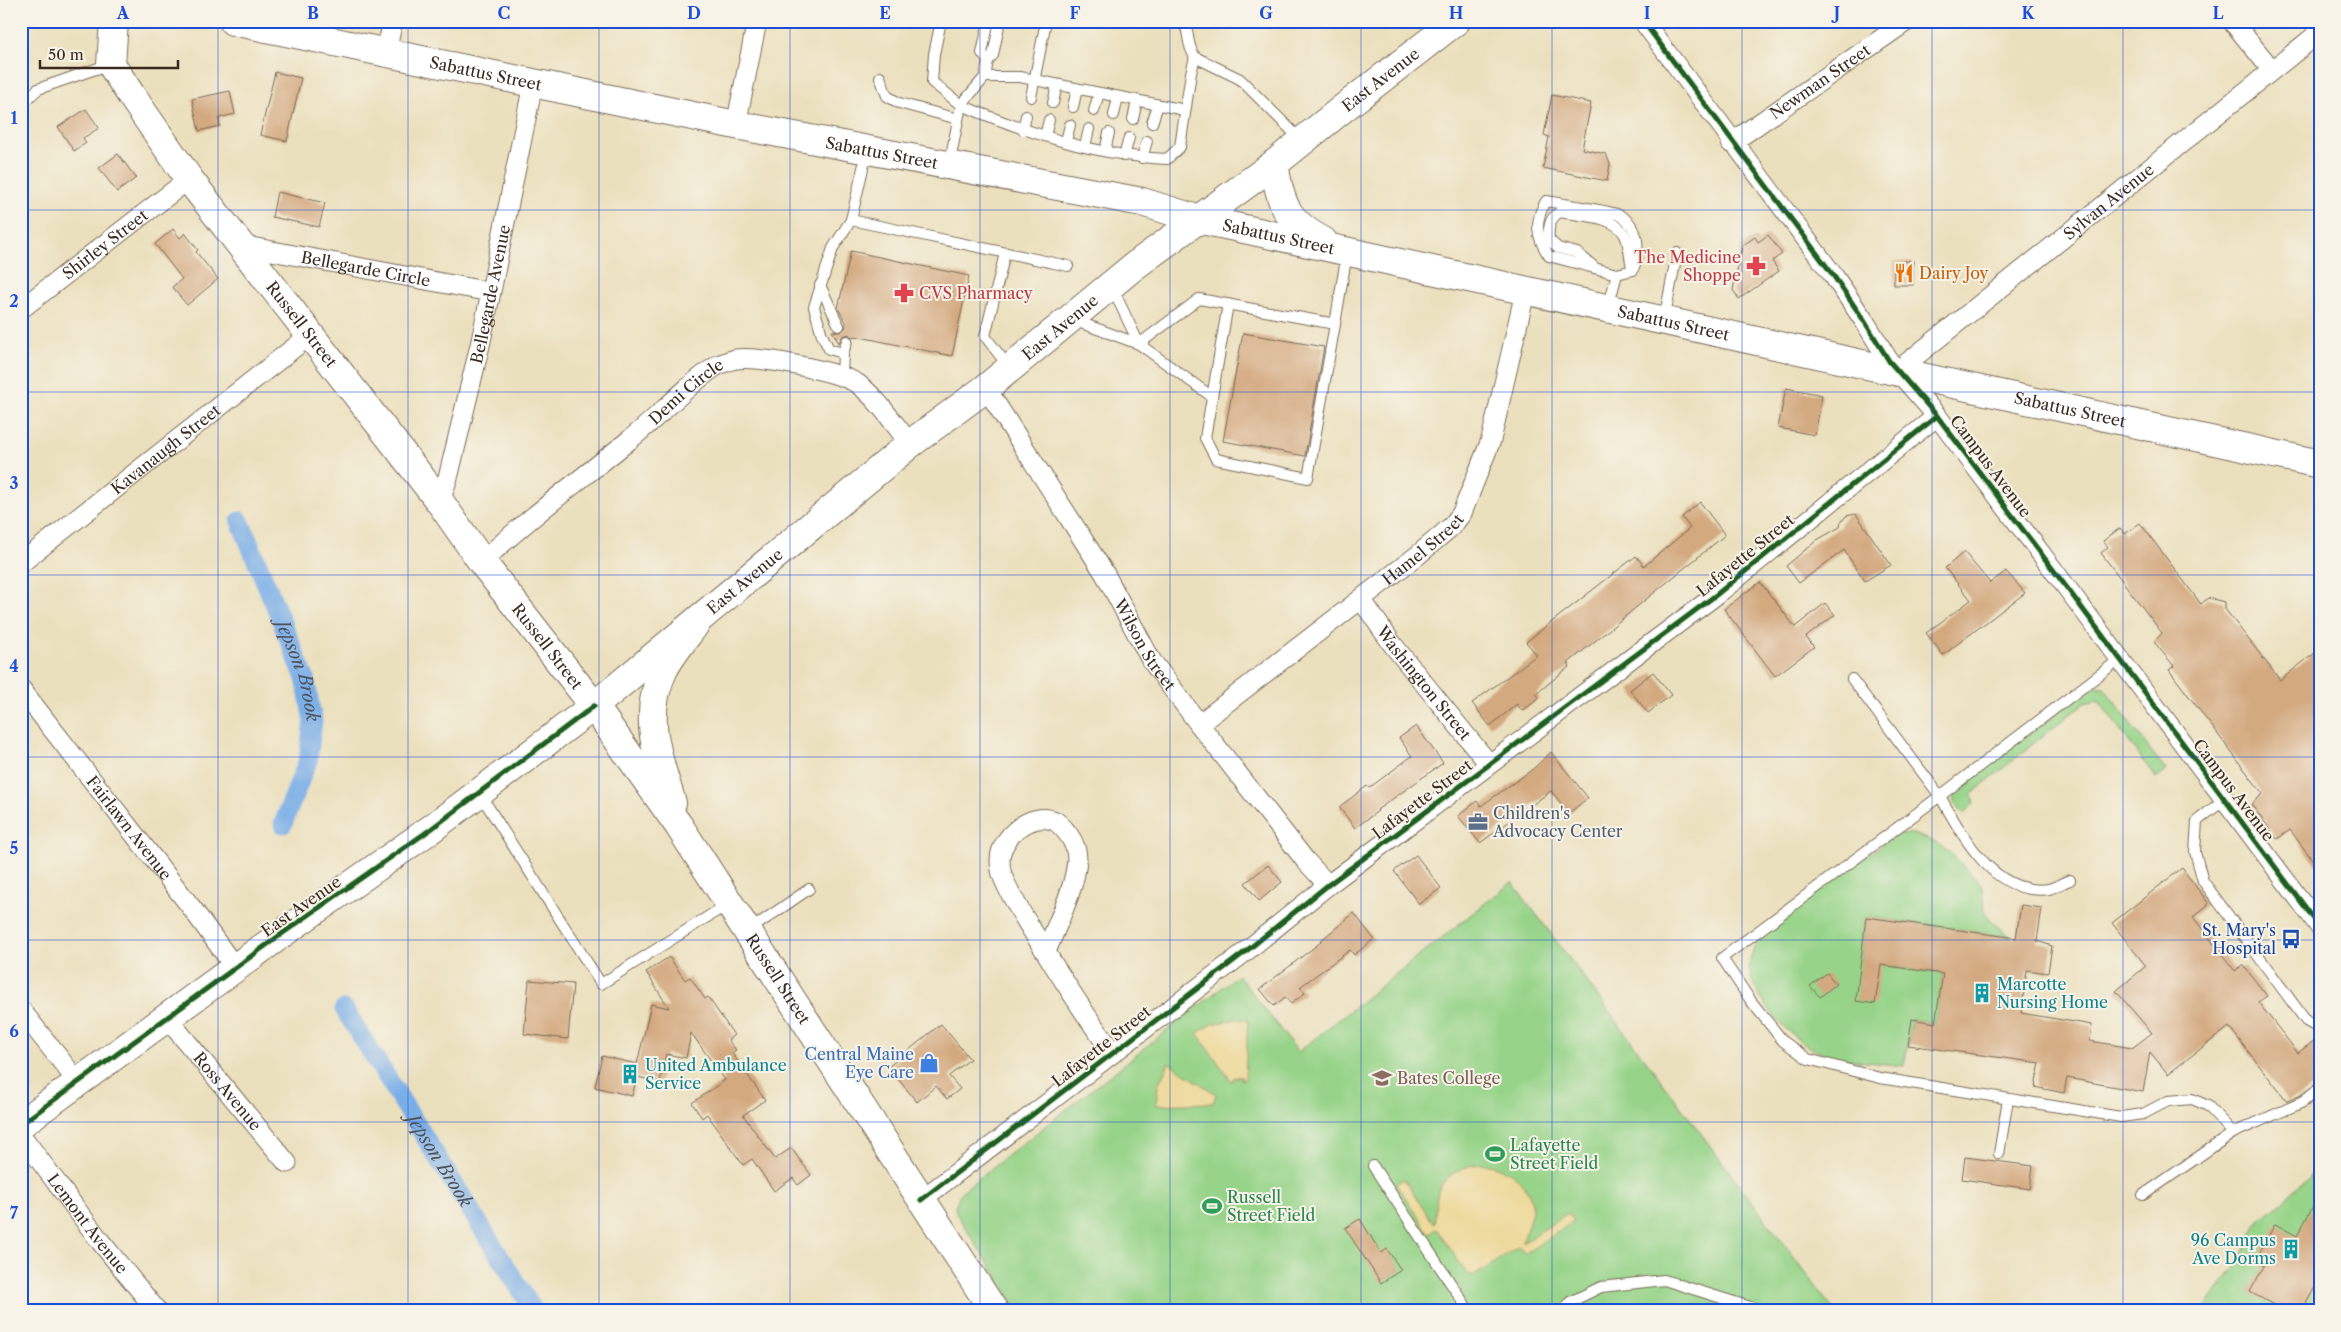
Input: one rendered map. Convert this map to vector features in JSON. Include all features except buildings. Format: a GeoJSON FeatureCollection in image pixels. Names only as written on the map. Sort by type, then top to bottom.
{"type":"FeatureCollection","features":[{"type":"Feature","properties":{"kind":"main road"},"geometry":{"type":"LineString","coordinates":[[111,64],[114,21]]}},
{"type":"Feature","properties":{"kind":"main road","name":"Sabattus Street"},"geometry":{"type":"LineString","coordinates":[[233,21],[736,125],[1142,202],[1198,219],[1525,292],[2320,464]]}},
{"type":"Feature","properties":{"kind":"main road","name":"East Avenue"},"geometry":{"type":"LineString","coordinates":[[21,1124],[283,933],[432,829],[594,706],[910,444],[986,388],[1111,285],[1274,164],[1302,140],[1456,21]]}},
{"type":"Feature","properties":{"kind":"main road","name":"Russell Street"},"geometry":{"type":"LineString","coordinates":[[111,64],[189,179],[309,336],[440,502],[482,562],[594,706],[679,826],[994,1311]]}},
{"type":"Feature","properties":{"kind":"main road"},"geometry":{"type":"LineString","coordinates":[[1274,164],[1283,204],[1294,222],[1309,234],[1344,251]]}},
{"type":"Feature","properties":{"kind":"main road"},"geometry":{"type":"LineString","coordinates":[[679,826],[652,730],[654,698],[665,668],[699,618]]}},
{"type":"Feature","properties":{"kind":"street"},"geometry":{"type":"LineString","coordinates":[[386,52],[393,21]]}},
{"type":"Feature","properties":{"kind":"street"},"geometry":{"type":"LineString","coordinates":[[736,125],[757,21]]}},
{"type":"Feature","properties":{"kind":"street","name":"Campus Avenue"},"geometry":{"type":"LineString","coordinates":[[1643,21],[1731,142],[1832,275],[1897,371],[1937,416],[2320,927]]}},
{"type":"Feature","properties":{"kind":"street","name":"Newman Street"},"geometry":{"type":"LineString","coordinates":[[1731,142],[1907,21]]}},
{"type":"Feature","properties":{"kind":"street"},"geometry":{"type":"LineString","coordinates":[[2232,21],[2272,70]]}},
{"type":"Feature","properties":{"kind":"street","name":"Sylvan Avenue"},"geometry":{"type":"LineString","coordinates":[[1897,371],[2320,32]]}},
{"type":"Feature","properties":{"kind":"street","name":"Bellegarde Avenue"},"geometry":{"type":"LineString","coordinates":[[440,502],[449,474],[478,350],[533,84]]}},
{"type":"Feature","properties":{"kind":"street","name":"Shirley Street"},"geometry":{"type":"LineString","coordinates":[[21,309],[189,179]]}},
{"type":"Feature","properties":{"kind":"street","name":"Bellegarde Circle"},"geometry":{"type":"LineString","coordinates":[[240,245],[490,292]]}},
{"type":"Feature","properties":{"kind":"street","name":"Hamel Street"},"geometry":{"type":"LineString","coordinates":[[1199,724],[1418,555],[1452,526],[1462,513],[1491,440],[1525,292]]}},
{"type":"Feature","properties":{"kind":"street","name":"Kavanaugh Street"},"geometry":{"type":"LineString","coordinates":[[21,563],[309,336]]}},
{"type":"Feature","properties":{"kind":"street","name":"Demi Circle"},"geometry":{"type":"LineString","coordinates":[[482,562],[512,533],[628,441],[720,364],[736,359],[757,360],[842,376],[856,382],[868,392],[910,444]]}},
{"type":"Feature","properties":{"kind":"street","name":"Wilson Street"},"geometry":{"type":"LineString","coordinates":[[986,388],[1105,574],[1151,660],[1306,860],[1328,884]]}},
{"type":"Feature","properties":{"kind":"street","name":"Lafayette Street"},"geometry":{"type":"LineString","coordinates":[[922,1200],[1245,952],[1328,884],[1716,595],[1937,416]]}},
{"type":"Feature","properties":{"kind":"street","name":"Washington Street"},"geometry":{"type":"LineString","coordinates":[[1361,599],[1393,645],[1489,764]]}},
{"type":"Feature","properties":{"kind":"street","name":"Fairlawn Avenue"},"geometry":{"type":"LineString","coordinates":[[21,689],[191,907],[236,969]]}},
{"type":"Feature","properties":{"kind":"street"},"geometry":{"type":"LineString","coordinates":[[1046,952],[1072,885],[1077,859],[1076,848],[1065,830],[1055,821],[1046,819],[1036,820],[1014,832],[1002,851],[1000,859],[1004,880],[1046,952],[1101,1038],[1113,1052]]}},
{"type":"Feature","properties":{"kind":"street"},"geometry":{"type":"LineString","coordinates":[[21,1010],[78,1082]]}},
{"type":"Feature","properties":{"kind":"street","name":"Ross Avenue"},"geometry":{"type":"LineString","coordinates":[[167,1018],[287,1163]]}},
{"type":"Feature","properties":{"kind":"street","name":"Lemont Avenue"},"geometry":{"type":"LineString","coordinates":[[21,1135],[100,1241],[156,1311]]}},
{"type":"Feature","properties":{"kind":"lane"},"geometry":{"type":"LineString","coordinates":[[941,21],[934,54],[932,82],[960,105],[1023,130],[1124,156],[1167,159],[1180,147],[1195,57]]}},
{"type":"Feature","properties":{"kind":"lane"},"geometry":{"type":"LineString","coordinates":[[988,61],[982,53],[989,21]]}},
{"type":"Feature","properties":{"kind":"lane"},"geometry":{"type":"LineString","coordinates":[[949,166],[960,105],[973,88],[985,77],[988,61],[993,55],[1000,21]]}},
{"type":"Feature","properties":{"kind":"lane"},"geometry":{"type":"LineString","coordinates":[[1031,96],[1046,21]]}},
{"type":"Feature","properties":{"kind":"lane"},"geometry":{"type":"LineString","coordinates":[[1183,21],[1186,27],[1188,47],[1195,57],[1240,79],[1302,140]]}},
{"type":"Feature","properties":{"kind":"lane"},"geometry":{"type":"LineString","coordinates":[[21,105],[38,89],[111,64]]}},
{"type":"Feature","properties":{"kind":"lane"},"geometry":{"type":"LineString","coordinates":[[880,77],[887,96],[899,103],[958,119]]}},
{"type":"Feature","properties":{"kind":"lane"},"geometry":{"type":"LineString","coordinates":[[985,77],[1020,77],[1185,110]]}},
{"type":"Feature","properties":{"kind":"lane"},"geometry":{"type":"LineString","coordinates":[[1053,103],[1057,85]]}},
{"type":"Feature","properties":{"kind":"lane"},"geometry":{"type":"LineString","coordinates":[[1073,107],[1077,89]]}},
{"type":"Feature","properties":{"kind":"lane"},"geometry":{"type":"LineString","coordinates":[[1094,111],[1099,93]]}},
{"type":"Feature","properties":{"kind":"lane"},"geometry":{"type":"LineString","coordinates":[[1114,115],[1118,97]]}},
{"type":"Feature","properties":{"kind":"lane"},"geometry":{"type":"LineString","coordinates":[[1133,119],[1137,101]]}},
{"type":"Feature","properties":{"kind":"lane"},"geometry":{"type":"LineString","coordinates":[[1152,123],[1158,105]]}},
{"type":"Feature","properties":{"kind":"lane"},"geometry":{"type":"LineString","coordinates":[[1023,130],[1026,116]]}},
{"type":"Feature","properties":{"kind":"lane"},"geometry":{"type":"LineString","coordinates":[[1045,136],[1049,120]]}},
{"type":"Feature","properties":{"kind":"lane"},"geometry":{"type":"LineString","coordinates":[[1066,141],[1070,125]]}},
{"type":"Feature","properties":{"kind":"lane"},"geometry":{"type":"LineString","coordinates":[[1085,146],[1089,129]]}},
{"type":"Feature","properties":{"kind":"lane"},"geometry":{"type":"LineString","coordinates":[[1105,151],[1109,133]]}},
{"type":"Feature","properties":{"kind":"lane"},"geometry":{"type":"LineString","coordinates":[[1124,156],[1129,138]]}},
{"type":"Feature","properties":{"kind":"lane"},"geometry":{"type":"LineString","coordinates":[[1142,158],[1147,141]]}},
{"type":"Feature","properties":{"kind":"lane"},"geometry":{"type":"LineString","coordinates":[[843,353],[829,348],[822,335],[814,307],[833,248],[851,220],[867,150]]}},
{"type":"Feature","properties":{"kind":"lane"},"geometry":{"type":"LineString","coordinates":[[1546,201],[1619,215],[1630,224],[1639,245],[1633,270],[1617,274],[1549,256],[1540,244],[1537,232],[1539,212],[1546,201]]}},
{"type":"Feature","properties":{"kind":"lane"},"geometry":{"type":"LineString","coordinates":[[1597,268],[1577,253],[1558,248],[1549,240],[1550,222],[1554,215],[1560,212],[1610,222],[1618,227],[1628,243],[1628,257],[1633,270]]}},
{"type":"Feature","properties":{"kind":"lane"},"geometry":{"type":"LineString","coordinates":[[851,220],[1068,266]]}},
{"type":"Feature","properties":{"kind":"lane"},"geometry":{"type":"LineString","coordinates":[[1228,304],[1205,438],[1216,459],[1308,478],[1336,324],[1344,251]]}},
{"type":"Feature","properties":{"kind":"lane"},"geometry":{"type":"LineString","coordinates":[[1006,253],[985,336],[1010,368]]}},
{"type":"Feature","properties":{"kind":"lane"},"geometry":{"type":"LineString","coordinates":[[1664,321],[1677,253]]}},
{"type":"Feature","properties":{"kind":"lane"},"geometry":{"type":"LineString","coordinates":[[1608,309],[1617,274]]}},
{"type":"Feature","properties":{"kind":"lane"},"geometry":{"type":"LineString","coordinates":[[820,285],[839,326]]}},
{"type":"Feature","properties":{"kind":"lane"},"geometry":{"type":"LineString","coordinates":[[1111,285],[1139,344]]}},
{"type":"Feature","properties":{"kind":"lane"},"geometry":{"type":"LineString","coordinates":[[1139,344],[1200,299],[1336,324]]}},
{"type":"Feature","properties":{"kind":"lane"},"geometry":{"type":"LineString","coordinates":[[1070,319],[1139,344],[1211,396]]}},
{"type":"Feature","properties":{"kind":"lane"},"geometry":{"type":"LineString","coordinates":[[842,376],[843,353],[847,341]]}},
{"type":"Feature","properties":{"kind":"lane"},"geometry":{"type":"LineString","coordinates":[[2120,659],[1722,958],[1751,1001],[1783,1041],[1808,1059],[1880,1078],[2121,1117],[2143,1114],[2168,1101],[2192,1099],[2208,1106],[2233,1133]]}},
{"type":"Feature","properties":{"kind":"lane"},"geometry":{"type":"LineString","coordinates":[[1852,679],[1940,796],[1962,834],[1980,857],[2002,879],[2029,888],[2049,889],[2070,880]]}},
{"type":"Feature","properties":{"kind":"lane"},"geometry":{"type":"LineString","coordinates":[[479,793],[601,984],[729,904]]}},
{"type":"Feature","properties":{"kind":"lane"},"geometry":{"type":"LineString","coordinates":[[2225,799],[2197,822],[2195,852],[2202,881],[2306,1021],[2320,1029]]}},
{"type":"Feature","properties":{"kind":"lane"},"geometry":{"type":"LineString","coordinates":[[747,932],[809,889]]}},
{"type":"Feature","properties":{"kind":"lane"},"geometry":{"type":"LineString","coordinates":[[2143,1195],[2233,1133],[2303,1102],[2320,1088]]}},
{"type":"Feature","properties":{"kind":"lane"},"geometry":{"type":"LineString","coordinates":[[1999,1154],[2008,1099]]}},
{"type":"Feature","properties":{"kind":"lane"},"geometry":{"type":"LineString","coordinates":[[1373,1166],[1468,1311]]}},
{"type":"Feature","properties":{"kind":"lane"},"geometry":{"type":"LineString","coordinates":[[1564,1311],[1570,1302],[1601,1287],[1664,1280],[1763,1311]]}},
{"type":"Feature","properties":{"kind":"green space"},"geometry":{"type":"Polygon","coordinates":[[[2093,687],[2104,688],[2166,771],[2156,778],[2098,700],[2084,703],[1971,794],[1974,799],[1973,805],[1966,812],[1962,812],[1959,809],[1954,797],[1957,787],[2093,687]]]}},
{"type":"Feature","properties":{"kind":"green space"},"geometry":{"type":"Polygon","coordinates":[[[1898,833],[1913,834],[1930,840],[1949,851],[1983,887],[1985,912],[1994,924],[2011,937],[1866,917],[1861,962],[1943,974],[1935,1023],[1912,1019],[1904,1066],[1836,1057],[1805,1045],[1775,1017],[1758,993],[1750,972],[1750,960],[1754,947],[1768,929],[1898,833]]]}},
{"type":"Feature","properties":{"kind":"green space","name":"Bates College"},"geometry":{"type":"Polygon","coordinates":[[[1512,882],[1834,1311],[1019,1311],[956,1213],[955,1206],[961,1192],[1238,975],[1298,1052],[1512,882]]]}},
{"type":"Feature","properties":{"kind":"green space"},"geometry":{"type":"Polygon","coordinates":[[[2320,1161],[2320,1311],[2204,1311],[2238,1262],[2260,1220],[2308,1179],[2320,1161]]]}},
{"type":"Feature","properties":{"kind":"sand"},"geometry":{"type":"Polygon","coordinates":[[[1238,1019],[1248,1020],[1245,1079],[1242,1080],[1241,1076],[1233,1078],[1232,1082],[1197,1033],[1212,1024],[1238,1019]]]}},
{"type":"Feature","properties":{"kind":"sand"},"geometry":{"type":"Polygon","coordinates":[[[1169,1063],[1216,1094],[1213,1103],[1156,1105],[1158,1085],[1169,1063]]]}},
{"type":"Feature","properties":{"kind":"sand"},"geometry":{"type":"Polygon","coordinates":[[[1482,1164],[1499,1168],[1514,1175],[1526,1187],[1530,1195],[1532,1209],[1523,1243],[1568,1213],[1573,1222],[1524,1254],[1519,1246],[1474,1276],[1467,1274],[1437,1229],[1429,1233],[1396,1184],[1404,1179],[1434,1224],[1437,1197],[1442,1183],[1458,1171],[1482,1164]]]}},
{"type":"Feature","properties":{"kind":"waterway","name":"Jepson Brook"},"geometry":{"type":"LineString","coordinates":[[240,521],[305,678],[313,721],[308,760],[283,824]]}},
{"type":"Feature","properties":{"kind":"waterway","name":"Jepson Brook"},"geometry":{"type":"LineString","coordinates":[[344,1009],[534,1311]]}},
{"type":"Feature","properties":{"kind":"cycle path"},"geometry":{"type":"LineString","coordinates":[[1643,21],[1833,275],[1889,361],[1937,416],[2320,927]]}},
{"type":"Feature","properties":{"kind":"cycle path"},"geometry":{"type":"LineString","coordinates":[[921,1200],[1245,952],[1328,885],[1716,595],[1937,416]]}},
{"type":"Feature","properties":{"kind":"cycle path"},"geometry":{"type":"LineString","coordinates":[[21,1124],[283,933],[431,829],[594,706]]}},
{"type":"Feature","properties":{"kind":"place","name":"The Medicine Shoppe"},"geometry":{"type":"Point","coordinates":[1756,266]}},
{"type":"Feature","properties":{"kind":"place","name":"Dairy Joy"},"geometry":{"type":"Point","coordinates":[1904,273]}},
{"type":"Feature","properties":{"kind":"place","name":"CVS Pharmacy"},"geometry":{"type":"Point","coordinates":[904,293]}},
{"type":"Feature","properties":{"kind":"place","name":"Children's Advocacy Center"},"geometry":{"type":"Point","coordinates":[1478,822]}},
{"type":"Feature","properties":{"kind":"place","name":"St. Mary's Hospital"},"geometry":{"type":"Point","coordinates":[2291,939]}},
{"type":"Feature","properties":{"kind":"place","name":"Marcotte Nursing Home"},"geometry":{"type":"Point","coordinates":[1982,993]}},
{"type":"Feature","properties":{"kind":"place","name":"Central Maine Eye Care"},"geometry":{"type":"Point","coordinates":[929,1063]}},
{"type":"Feature","properties":{"kind":"place","name":"United Ambulance Service"},"geometry":{"type":"Point","coordinates":[630,1074]}},
{"type":"Feature","properties":{"kind":"place","name":"Bates College"},"geometry":{"type":"Point","coordinates":[1382,1078]}},
{"type":"Feature","properties":{"kind":"place","name":"Lafayette Street Field"},"geometry":{"type":"Point","coordinates":[1495,1154]}},
{"type":"Feature","properties":{"kind":"place","name":"Russell Street Field"},"geometry":{"type":"Point","coordinates":[1212,1206]}},
{"type":"Feature","properties":{"kind":"place","name":"96 Campus Ave Dorms"},"geometry":{"type":"Point","coordinates":[2291,1249]}}]}
